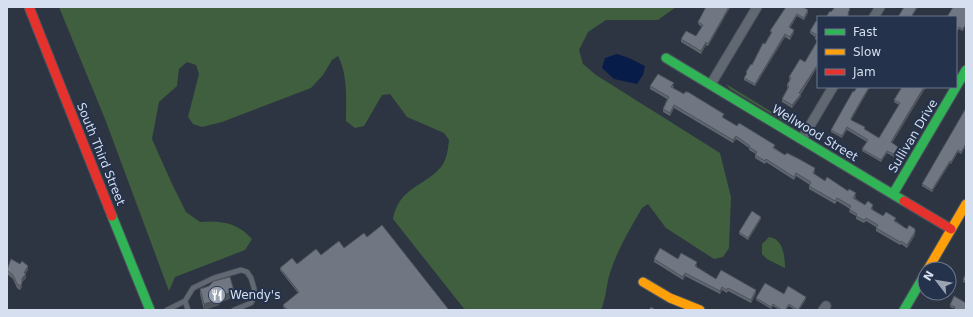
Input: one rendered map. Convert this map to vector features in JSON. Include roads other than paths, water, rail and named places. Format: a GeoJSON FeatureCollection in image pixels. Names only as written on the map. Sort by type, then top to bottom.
{"type":"FeatureCollection","features":[{"type":"Feature","properties":{"kind":"main road","name":"South Third Street"},"geometry":{"type":"LineString","coordinates":[[29,7],[150,310]]}},
{"type":"Feature","properties":{"kind":"main road","name":"Wellwood Street"},"geometry":{"type":"LineString","coordinates":[[666,58],[951,229]]}},
{"type":"Feature","properties":{"kind":"main road","name":"Sullivan Drive"},"geometry":{"type":"LineString","coordinates":[[957,85],[966,70]]}},
{"type":"Feature","properties":{"kind":"main road","name":"Sullivan Drive"},"geometry":{"type":"LineString","coordinates":[[893,194],[955,88]]}},
{"type":"Feature","properties":{"kind":"main road"},"geometry":{"type":"LineString","coordinates":[[933,261],[966,204]]}},
{"type":"Feature","properties":{"kind":"main road"},"geometry":{"type":"LineString","coordinates":[[643,282],[670,298],[700,310]]}},
{"type":"Feature","properties":{"kind":"main road"},"geometry":{"type":"LineString","coordinates":[[904,310],[917,288]]}},
{"type":"Feature","properties":{"kind":"street"},"geometry":{"type":"LineString","coordinates":[[711,84],[757,7]]}},
{"type":"Feature","properties":{"kind":"street"},"geometry":{"type":"LineString","coordinates":[[875,16],[880,7]]}},
{"type":"Feature","properties":{"kind":"street"},"geometry":{"type":"LineString","coordinates":[[802,139],[832,88]]}},
{"type":"Feature","properties":{"kind":"lane"},"geometry":{"type":"LineString","coordinates":[[166,310],[185,301],[193,288],[214,278],[241,270],[247,272],[251,278],[255,296],[251,303],[234,310]]}},
{"type":"Feature","properties":{"kind":"lane"},"geometry":{"type":"LineString","coordinates":[[185,301],[188,310]]}},
{"type":"Feature","properties":{"kind":"water"},"geometry":{"type":"Polygon","coordinates":[[[617,54],[645,66],[643,75],[637,84],[614,79],[602,68],[605,58],[617,54]]]}},
{"type":"Feature","properties":{"kind":"place","name":"Wendy's"},"geometry":{"type":"Point","coordinates":[217,295]}}]}
